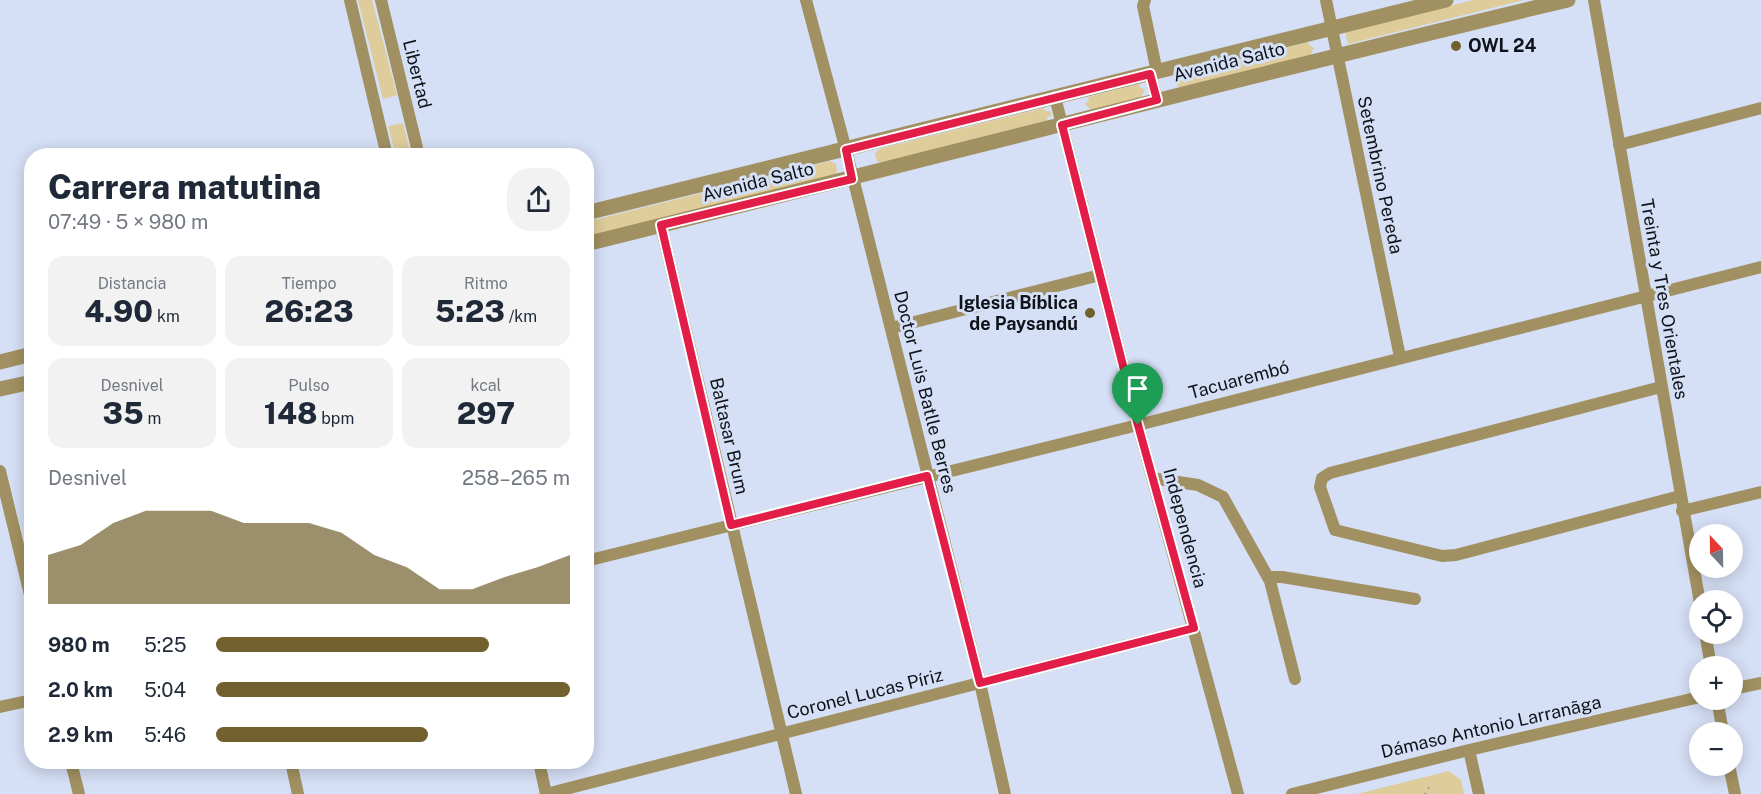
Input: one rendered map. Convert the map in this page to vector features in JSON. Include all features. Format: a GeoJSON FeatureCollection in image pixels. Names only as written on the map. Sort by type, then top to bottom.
{"type":"FeatureCollection","features":[{"type":"Feature","properties":{"kind":"street"},"geometry":{"type":"LineString","coordinates":[[350,0],[385,148]]}},
{"type":"Feature","properties":{"kind":"street","name":"Libertad"},"geometry":{"type":"LineString","coordinates":[[381,0],[417,148]]}},
{"type":"Feature","properties":{"kind":"street","name":"Doctor Luis Batlle Berres"},"geometry":{"type":"LineString","coordinates":[[806,0],[980,683],[1005,794]]}},
{"type":"Feature","properties":{"kind":"street"},"geometry":{"type":"LineString","coordinates":[[1145,0],[1143,6],[1157,100]]}},
{"type":"Feature","properties":{"kind":"street","name":"Setembrino Pereda"},"geometry":{"type":"LineString","coordinates":[[1326,0],[1400,357]]}},
{"type":"Feature","properties":{"kind":"street","name":"Avenida Salto"},"geometry":{"type":"LineString","coordinates":[[594,211],[1446,0]]}},
{"type":"Feature","properties":{"kind":"street","name":"Avenida Salto"},"geometry":{"type":"LineString","coordinates":[[594,242],[852,179],[1337,54],[1568,0]]}},
{"type":"Feature","properties":{"kind":"street","name":"Treinta y Tres Orientales"},"geometry":{"type":"LineString","coordinates":[[1594,0],[1697,590]]}},
{"type":"Feature","properties":{"kind":"street","name":"Independencia"},"geometry":{"type":"LineString","coordinates":[[1055,97],[1138,425],[1238,794]]}},
{"type":"Feature","properties":{"kind":"street"},"geometry":{"type":"LineString","coordinates":[[1619,145],[1761,108]]}},
{"type":"Feature","properties":{"kind":"street","name":"Baltasar Brum"},"geometry":{"type":"LineString","coordinates":[[661,225],[796,794]]}},
{"type":"Feature","properties":{"kind":"street","name":"Tacuarembó"},"geometry":{"type":"LineString","coordinates":[[594,559],[1138,425],[1761,267]]}},
{"type":"Feature","properties":{"kind":"street"},"geometry":{"type":"LineString","coordinates":[[891,328],[1100,275]]}},
{"type":"Feature","properties":{"kind":"street"},"geometry":{"type":"LineString","coordinates":[[0,362],[24,356]]}},
{"type":"Feature","properties":{"kind":"street"},"geometry":{"type":"LineString","coordinates":[[0,389],[24,384]]}},
{"type":"Feature","properties":{"kind":"street"},"geometry":{"type":"LineString","coordinates":[[1661,387],[1329,473],[1322,478],[1320,487],[1335,530],[1442,556],[1456,555],[1680,496]]}},
{"type":"Feature","properties":{"kind":"street"},"geometry":{"type":"LineString","coordinates":[[0,471],[24,570]]}},
{"type":"Feature","properties":{"kind":"street"},"geometry":{"type":"LineString","coordinates":[[1152,477],[1198,485],[1223,497],[1268,577],[1295,680]]}},
{"type":"Feature","properties":{"kind":"street"},"geometry":{"type":"LineString","coordinates":[[1682,511],[1761,492]]}},
{"type":"Feature","properties":{"kind":"street"},"geometry":{"type":"LineString","coordinates":[[1268,577],[1282,577],[1415,599]]}},
{"type":"Feature","properties":{"kind":"street","name":"Coronel Lucas Píriz"},"geometry":{"type":"LineString","coordinates":[[546,794],[1194,628]]}},
{"type":"Feature","properties":{"kind":"street"},"geometry":{"type":"LineString","coordinates":[[1743,687],[1761,683]]}},
{"type":"Feature","properties":{"kind":"street","name":"Dámaso Antonio Larranãga"},"geometry":{"type":"LineString","coordinates":[[1292,794],[1469,750],[1689,700]]}},
{"type":"Feature","properties":{"kind":"street"},"geometry":{"type":"LineString","coordinates":[[0,708],[24,702]]}},
{"type":"Feature","properties":{"kind":"street"},"geometry":{"type":"LineString","coordinates":[[1469,750],[1479,794]]}},
{"type":"Feature","properties":{"kind":"street"},"geometry":{"type":"LineString","coordinates":[[73,769],[79,794]]}},
{"type":"Feature","properties":{"kind":"street"},"geometry":{"type":"LineString","coordinates":[[293,769],[298,794]]}},
{"type":"Feature","properties":{"kind":"street"},"geometry":{"type":"LineString","coordinates":[[541,769],[546,794]]}},
{"type":"Feature","properties":{"kind":"street"},"geometry":{"type":"LineString","coordinates":[[1731,776],[1735,794]]}},
{"type":"Feature","properties":{"kind":"path"},"geometry":{"type":"LineString","coordinates":[[1425,794],[1431,784]]}},
{"type":"Feature","properties":{"kind":"shaded area"},"geometry":{"type":"Polygon","coordinates":[[[358,0],[372,0],[397,95],[383,99],[358,0]]]}},
{"type":"Feature","properties":{"kind":"shaded area"},"geometry":{"type":"Polygon","coordinates":[[[1473,0],[1524,0],[1348,44],[1345,32],[1473,0]]]}},
{"type":"Feature","properties":{"kind":"shaded area"},"geometry":{"type":"Polygon","coordinates":[[[1308,42],[1314,48],[1312,56],[1180,89],[1175,82],[1176,75],[1308,42]]]}},
{"type":"Feature","properties":{"kind":"shaded area"},"geometry":{"type":"Polygon","coordinates":[[[1139,84],[1145,90],[1143,98],[1092,111],[1085,104],[1089,100],[1088,97],[1139,84]]]}},
{"type":"Feature","properties":{"kind":"shaded area"},"geometry":{"type":"Polygon","coordinates":[[[1044,108],[1052,114],[1047,118],[1048,122],[883,164],[877,161],[875,154],[879,149],[1044,108]]]}},
{"type":"Feature","properties":{"kind":"shaded area"},"geometry":{"type":"Polygon","coordinates":[[[403,123],[409,148],[394,148],[388,126],[403,123]]]}},
{"type":"Feature","properties":{"kind":"shaded area"},"geometry":{"type":"Polygon","coordinates":[[[830,161],[836,164],[837,171],[834,176],[594,236],[594,220],[830,161]]]}},
{"type":"Feature","properties":{"kind":"shaded area"},"geometry":{"type":"Polygon","coordinates":[[[1449,771],[1461,780],[1464,794],[1357,794],[1449,771]]]}},
{"type":"Feature","properties":{"kind":"place","name":"OWL 24"},"geometry":{"type":"Point","coordinates":[1456,46]}},
{"type":"Feature","properties":{"kind":"place","name":"Iglesia Bíblica de Paysandú"},"geometry":{"type":"Point","coordinates":[1090,313]}},
{"type":"Feature","properties":{"kind":"route"},"geometry":{"type":"LineString","coordinates":[[1150,74],[1157,100],[1062,125],[1138,425],[1194,628],[980,683],[927,476],[731,525],[661,225],[852,179],[846,150],[1150,74]]}}]}
